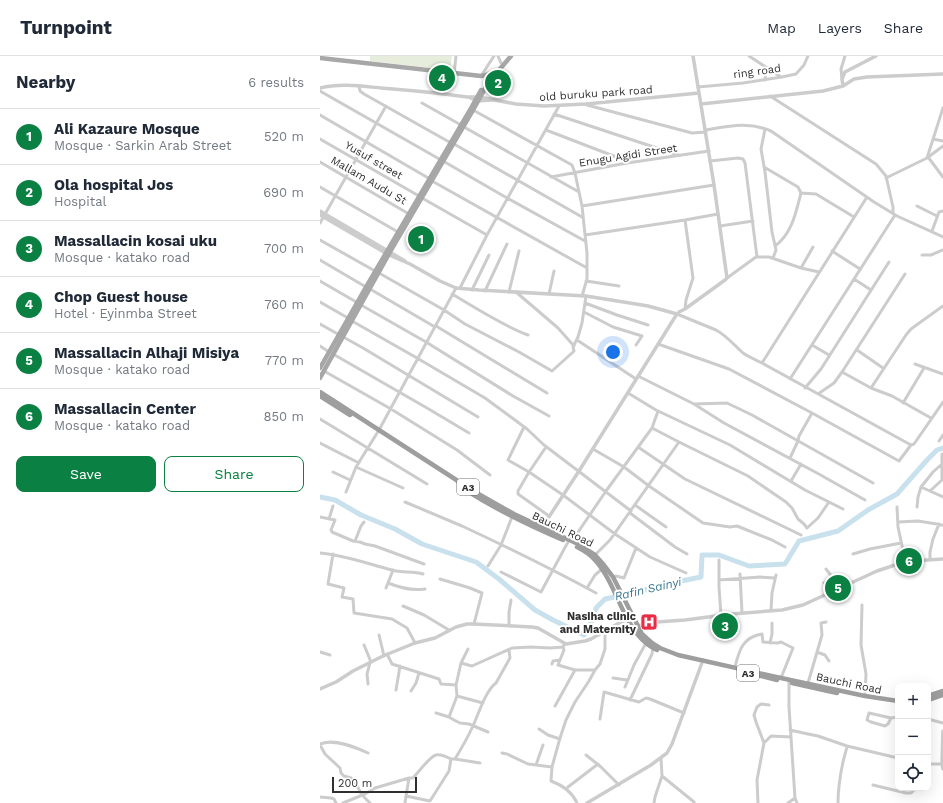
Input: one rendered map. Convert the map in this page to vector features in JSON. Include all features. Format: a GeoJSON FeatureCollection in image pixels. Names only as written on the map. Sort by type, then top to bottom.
{"type":"FeatureCollection","features":[{"type":"Feature","properties":{"kind":"highway","name":"Bauchi Road"},"geometry":{"type":"LineString","coordinates":[[320,392],[474,495],[512,517],[584,547],[595,555],[604,565],[637,626],[652,644],[674,654],[703,662],[735,667],[790,681],[808,683],[895,701]]}},
{"type":"Feature","properties":{"kind":"highway","name":"Bauchi Road"},"geometry":{"type":"LineString","coordinates":[[320,396],[475,492],[541,529]]}},
{"type":"Feature","properties":{"kind":"highway","name":"Bauchi Road"},"geometry":{"type":"LineString","coordinates":[[570,541],[592,557],[612,579]]}},
{"type":"Feature","properties":{"kind":"highway","name":"Bauchi Road"},"geometry":{"type":"LineString","coordinates":[[624,604],[628,619],[637,633],[646,643],[663,653],[874,700],[895,702]]}},
{"type":"Feature","properties":{"kind":"highway"},"geometry":{"type":"LineString","coordinates":[[931,695],[943,693]]}},
{"type":"Feature","properties":{"kind":"highway"},"geometry":{"type":"LineString","coordinates":[[931,699],[943,693]]}},
{"type":"Feature","properties":{"kind":"main road"},"geometry":{"type":"LineString","coordinates":[[462,126],[473,110],[485,83],[494,71],[510,57]]}},
{"type":"Feature","properties":{"kind":"main road"},"geometry":{"type":"LineString","coordinates":[[320,378],[322,370],[331,353],[462,126],[488,83],[510,57]]}},
{"type":"Feature","properties":{"kind":"main road"},"geometry":{"type":"LineString","coordinates":[[320,58],[454,74],[481,76],[494,71]]}},
{"type":"Feature","properties":{"kind":"main road"},"geometry":{"type":"LineString","coordinates":[[481,76],[485,83]]}},
{"type":"Feature","properties":{"kind":"main road"},"geometry":{"type":"LineString","coordinates":[[388,253],[398,232],[421,197]]}},
{"type":"Feature","properties":{"kind":"street"},"geometry":{"type":"LineString","coordinates":[[357,56],[357,63]]}},
{"type":"Feature","properties":{"kind":"street"},"geometry":{"type":"LineString","coordinates":[[454,74],[456,56]]}},
{"type":"Feature","properties":{"kind":"street"},"geometry":{"type":"LineString","coordinates":[[481,76],[494,56]]}},
{"type":"Feature","properties":{"kind":"street"},"geometry":{"type":"LineString","coordinates":[[498,56],[502,63]]}},
{"type":"Feature","properties":{"kind":"street"},"geometry":{"type":"LineString","coordinates":[[693,56],[706,131],[727,278]]}},
{"type":"Feature","properties":{"kind":"street"},"geometry":{"type":"LineString","coordinates":[[749,56],[782,77]]}},
{"type":"Feature","properties":{"kind":"street","name":"ring road"},"geometry":{"type":"LineString","coordinates":[[698,87],[766,80],[796,74],[804,65],[808,56]]}},
{"type":"Feature","properties":{"kind":"street"},"geometry":{"type":"LineString","coordinates":[[843,86],[841,69],[846,56]]}},
{"type":"Feature","properties":{"kind":"street"},"geometry":{"type":"LineString","coordinates":[[842,79],[845,72],[876,56]]}},
{"type":"Feature","properties":{"kind":"street"},"geometry":{"type":"LineString","coordinates":[[766,68],[766,80]]}},
{"type":"Feature","properties":{"kind":"street"},"geometry":{"type":"LineString","coordinates":[[701,104],[823,91],[843,86],[854,80],[867,77],[943,74]]}},
{"type":"Feature","properties":{"kind":"street","name":"old buruku park road"},"geometry":{"type":"LineString","coordinates":[[320,88],[336,85],[359,86],[494,100],[530,106],[586,104],[699,93]]}},
{"type":"Feature","properties":{"kind":"street"},"geometry":{"type":"LineString","coordinates":[[359,86],[360,91],[582,217]]}},
{"type":"Feature","properties":{"kind":"street"},"geometry":{"type":"LineString","coordinates":[[320,91],[585,241]]}},
{"type":"Feature","properties":{"kind":"street"},"geometry":{"type":"LineString","coordinates":[[770,96],[876,164],[886,176],[894,214],[790,379]]}},
{"type":"Feature","properties":{"kind":"street"},"geometry":{"type":"LineString","coordinates":[[422,103],[579,192]]}},
{"type":"Feature","properties":{"kind":"street"},"geometry":{"type":"LineString","coordinates":[[586,104],[692,133],[731,126],[747,125],[761,127],[771,131],[866,197],[894,214],[943,237]]}},
{"type":"Feature","properties":{"kind":"street"},"geometry":{"type":"LineString","coordinates":[[320,223],[323,215],[386,106]]}},
{"type":"Feature","properties":{"kind":"street"},"geometry":{"type":"LineString","coordinates":[[346,492],[356,467],[378,431],[452,294],[458,288],[559,106]]}},
{"type":"Feature","properties":{"kind":"street"},"geometry":{"type":"LineString","coordinates":[[927,158],[943,109]]}},
{"type":"Feature","properties":{"kind":"street"},"geometry":{"type":"LineString","coordinates":[[320,240],[466,324],[552,371],[574,351],[574,346],[584,312],[587,268],[585,235],[582,206],[575,172],[572,165],[473,110]]}},
{"type":"Feature","properties":{"kind":"street"},"geometry":{"type":"LineString","coordinates":[[554,114],[680,156]]}},
{"type":"Feature","properties":{"kind":"street"},"geometry":{"type":"LineString","coordinates":[[320,115],[431,180],[587,268]]}},
{"type":"Feature","properties":{"kind":"street"},"geometry":{"type":"LineString","coordinates":[[765,129],[761,149],[772,232],[776,250],[773,258]]}},
{"type":"Feature","properties":{"kind":"street"},"geometry":{"type":"LineString","coordinates":[[546,130],[624,160],[627,163]]}},
{"type":"Feature","properties":{"kind":"street","name":"Yusuf street"},"geometry":{"type":"LineString","coordinates":[[320,139],[487,235]]}},
{"type":"Feature","properties":{"kind":"street"},"geometry":{"type":"LineString","coordinates":[[933,139],[943,141]]}},
{"type":"Feature","properties":{"kind":"street"},"geometry":{"type":"LineString","coordinates":[[886,178],[927,158],[943,146]]}},
{"type":"Feature","properties":{"kind":"street","name":"Enugu Agidi Street"},"geometry":{"type":"LineString","coordinates":[[551,177],[627,163],[709,151]]}},
{"type":"Feature","properties":{"kind":"street"},"geometry":{"type":"LineString","coordinates":[[710,161],[738,158],[743,159],[757,257]]}},
{"type":"Feature","properties":{"kind":"street"},"geometry":{"type":"LineString","coordinates":[[927,158],[943,177]]}},
{"type":"Feature","properties":{"kind":"street","name":"Mallam Audu St"},"geometry":{"type":"LineString","coordinates":[[320,162],[409,214]]}},
{"type":"Feature","properties":{"kind":"street"},"geometry":{"type":"LineString","coordinates":[[764,167],[798,187],[801,193],[791,227],[783,240],[775,246]]}},
{"type":"Feature","properties":{"kind":"street"},"geometry":{"type":"LineString","coordinates":[[582,206],[714,185]]}},
{"type":"Feature","properties":{"kind":"street"},"geometry":{"type":"LineString","coordinates":[[320,186],[398,232]]}},
{"type":"Feature","properties":{"kind":"street"},"geometry":{"type":"LineString","coordinates":[[801,193],[816,194],[854,217]]}},
{"type":"Feature","properties":{"kind":"street"},"geometry":{"type":"LineString","coordinates":[[762,363],[866,197]]}},
{"type":"Feature","properties":{"kind":"street"},"geometry":{"type":"LineString","coordinates":[[917,206],[937,216]]}},
{"type":"Feature","properties":{"kind":"street"},"geometry":{"type":"LineString","coordinates":[[932,231],[939,212],[943,210]]}},
{"type":"Feature","properties":{"kind":"street"},"geometry":{"type":"LineString","coordinates":[[320,211],[323,215],[388,253],[400,257],[440,281],[458,288],[485,291],[584,296],[648,306],[677,314],[722,333],[746,355],[911,445]]}},
{"type":"Feature","properties":{"kind":"street"},"geometry":{"type":"LineString","coordinates":[[585,235],[718,214]]}},
{"type":"Feature","properties":{"kind":"street"},"geometry":{"type":"LineString","coordinates":[[685,220],[693,278],[686,300],[685,309]]}},
{"type":"Feature","properties":{"kind":"street"},"geometry":{"type":"LineString","coordinates":[[720,226],[752,221]]}},
{"type":"Feature","properties":{"kind":"street"},"geometry":{"type":"LineString","coordinates":[[485,291],[507,244]]}},
{"type":"Feature","properties":{"kind":"street"},"geometry":{"type":"LineString","coordinates":[[801,268],[813,247]]}},
{"type":"Feature","properties":{"kind":"street"},"geometry":{"type":"LineString","coordinates":[[922,255],[931,255],[943,250]]}},
{"type":"Feature","properties":{"kind":"street"},"geometry":{"type":"LineString","coordinates":[[509,292],[520,251]]}},
{"type":"Feature","properties":{"kind":"street"},"geometry":{"type":"LineString","coordinates":[[832,252],[860,268]]}},
{"type":"Feature","properties":{"kind":"street"},"geometry":{"type":"LineString","coordinates":[[472,290],[489,255]]}},
{"type":"Feature","properties":{"kind":"street"},"geometry":{"type":"LineString","coordinates":[[541,529],[677,314],[756,257],[769,257],[801,268],[819,272]]}},
{"type":"Feature","properties":{"kind":"street"},"geometry":{"type":"LineString","coordinates":[[320,260],[547,392]]}},
{"type":"Feature","properties":{"kind":"street"},"geometry":{"type":"LineString","coordinates":[[806,388],[821,369],[889,262]]}},
{"type":"Feature","properties":{"kind":"street"},"geometry":{"type":"LineString","coordinates":[[549,294],[554,271]]}},
{"type":"Feature","properties":{"kind":"street"},"geometry":{"type":"LineString","coordinates":[[818,394],[834,384],[905,274]]}},
{"type":"Feature","properties":{"kind":"street"},"geometry":{"type":"LineString","coordinates":[[854,279],[871,290]]}},
{"type":"Feature","properties":{"kind":"street"},"geometry":{"type":"LineString","coordinates":[[320,281],[426,342],[513,396],[549,416]]}},
{"type":"Feature","properties":{"kind":"street"},"geometry":{"type":"LineString","coordinates":[[586,281],[619,286]]}},
{"type":"Feature","properties":{"kind":"street"},"geometry":{"type":"LineString","coordinates":[[516,292],[558,328],[574,346]]}},
{"type":"Feature","properties":{"kind":"street"},"geometry":{"type":"LineString","coordinates":[[452,294],[496,320],[528,335]]}},
{"type":"Feature","properties":{"kind":"street"},"geometry":{"type":"LineString","coordinates":[[320,302],[485,398],[524,427],[546,447],[606,491],[671,544],[687,554]]}},
{"type":"Feature","properties":{"kind":"street"},"geometry":{"type":"LineString","coordinates":[[585,303],[617,316],[648,325]]}},
{"type":"Feature","properties":{"kind":"street"},"geometry":{"type":"LineString","coordinates":[[871,388],[908,332],[943,306]]}},
{"type":"Feature","properties":{"kind":"street"},"geometry":{"type":"LineString","coordinates":[[584,312],[613,327],[642,336],[636,345]]}},
{"type":"Feature","properties":{"kind":"street"},"geometry":{"type":"LineString","coordinates":[[320,324],[478,417]]}},
{"type":"Feature","properties":{"kind":"street"},"geometry":{"type":"LineString","coordinates":[[577,340],[637,378],[694,404],[724,423],[865,500]]}},
{"type":"Feature","properties":{"kind":"street"},"geometry":{"type":"LineString","coordinates":[[658,344],[729,369],[899,461],[911,445],[914,444],[943,402]]}},
{"type":"Feature","properties":{"kind":"street"},"geometry":{"type":"LineString","coordinates":[[812,344],[829,355]]}},
{"type":"Feature","properties":{"kind":"street"},"geometry":{"type":"LineString","coordinates":[[320,346],[469,434]]}},
{"type":"Feature","properties":{"kind":"street"},"geometry":{"type":"LineString","coordinates":[[856,350],[883,368]]}},
{"type":"Feature","properties":{"kind":"street"},"geometry":{"type":"LineString","coordinates":[[916,364],[943,374]]}},
{"type":"Feature","properties":{"kind":"street"},"geometry":{"type":"LineString","coordinates":[[903,403],[924,368]]}},
{"type":"Feature","properties":{"kind":"street"},"geometry":{"type":"LineString","coordinates":[[322,370],[457,450],[490,475]]}},
{"type":"Feature","properties":{"kind":"street"},"geometry":{"type":"LineString","coordinates":[[842,372],[871,388],[892,396],[931,418]]}},
{"type":"Feature","properties":{"kind":"street"},"geometry":{"type":"LineString","coordinates":[[628,393],[658,411],[730,445],[791,482],[843,508]]}},
{"type":"Feature","properties":{"kind":"street"},"geometry":{"type":"LineString","coordinates":[[694,404],[727,403],[874,483]]}},
{"type":"Feature","properties":{"kind":"street"},"geometry":{"type":"LineString","coordinates":[[501,572],[541,592],[570,541],[652,428],[658,411]]}},
{"type":"Feature","properties":{"kind":"street"},"geometry":{"type":"LineString","coordinates":[[790,458],[799,436],[812,413]]}},
{"type":"Feature","properties":{"kind":"street"},"geometry":{"type":"LineString","coordinates":[[320,419],[427,484]]}},
{"type":"Feature","properties":{"kind":"street"},"geometry":{"type":"LineString","coordinates":[[524,427],[508,460],[563,495],[615,534],[650,557],[686,573]]}},
{"type":"Feature","properties":{"kind":"street"},"geometry":{"type":"LineString","coordinates":[[652,428],[748,476],[786,502],[792,508],[798,519],[807,528],[818,518],[829,502]]}},
{"type":"Feature","properties":{"kind":"street"},"geometry":{"type":"LineString","coordinates":[[938,441],[943,435]]}},
{"type":"Feature","properties":{"kind":"street"},"geometry":{"type":"LineString","coordinates":[[595,555],[615,534],[679,442]]}},
{"type":"Feature","properties":{"kind":"street"},"geometry":{"type":"LineString","coordinates":[[320,443],[359,462]]}},
{"type":"Feature","properties":{"kind":"street"},"geometry":{"type":"LineString","coordinates":[[546,447],[529,472],[518,494],[550,516]]}},
{"type":"Feature","properties":{"kind":"street"},"geometry":{"type":"LineString","coordinates":[[638,447],[686,479],[802,535]]}},
{"type":"Feature","properties":{"kind":"street"},"geometry":{"type":"LineString","coordinates":[[593,449],[624,467],[703,523],[730,527],[737,526],[772,540],[785,547]]}},
{"type":"Feature","properties":{"kind":"street"},"geometry":{"type":"LineString","coordinates":[[930,491],[943,479],[943,455]]}},
{"type":"Feature","properties":{"kind":"street"},"geometry":{"type":"LineString","coordinates":[[791,482],[801,464]]}},
{"type":"Feature","properties":{"kind":"street"},"geometry":{"type":"LineString","coordinates":[[917,507],[921,487],[932,472],[942,464]]}},
{"type":"Feature","properties":{"kind":"street"},"geometry":{"type":"LineString","coordinates":[[356,467],[403,488]]}},
{"type":"Feature","properties":{"kind":"street"},"geometry":{"type":"LineString","coordinates":[[333,472],[350,480]]}},
{"type":"Feature","properties":{"kind":"street"},"geometry":{"type":"LineString","coordinates":[[921,487],[943,497]]}},
{"type":"Feature","properties":{"kind":"street"},"geometry":{"type":"LineString","coordinates":[[405,502],[460,525],[553,570],[596,593]]}},
{"type":"Feature","properties":{"kind":"street"},"geometry":{"type":"LineString","coordinates":[[635,505],[666,527]]}},
{"type":"Feature","properties":{"kind":"street"},"geometry":{"type":"LineString","coordinates":[[329,519],[333,506]]}},
{"type":"Feature","properties":{"kind":"street"},"geometry":{"type":"LineString","coordinates":[[897,507],[901,542],[906,562]]}},
{"type":"Feature","properties":{"kind":"street"},"geometry":{"type":"LineString","coordinates":[[320,516],[335,520],[331,532],[424,564]]}},
{"type":"Feature","properties":{"kind":"street"},"geometry":{"type":"LineString","coordinates":[[488,566],[501,545],[512,517]]}},
{"type":"Feature","properties":{"kind":"street"},"geometry":{"type":"LineString","coordinates":[[898,522],[918,521],[941,525],[932,542],[930,560]]}},
{"type":"Feature","properties":{"kind":"street"},"geometry":{"type":"LineString","coordinates":[[355,541],[364,522]]}},
{"type":"Feature","properties":{"kind":"street"},"geometry":{"type":"LineString","coordinates":[[853,554],[901,542]]}},
{"type":"Feature","properties":{"kind":"street"},"geometry":{"type":"LineString","coordinates":[[612,579],[616,576],[624,578],[636,548]]}},
{"type":"Feature","properties":{"kind":"street"},"geometry":{"type":"LineString","coordinates":[[320,553],[333,554],[360,560],[393,570],[423,574]]}},
{"type":"Feature","properties":{"kind":"street"},"geometry":{"type":"LineString","coordinates":[[333,554],[328,584],[344,588],[342,597],[353,599],[354,613],[392,619],[406,628],[415,643]]}},
{"type":"Feature","properties":{"kind":"street"},"geometry":{"type":"LineString","coordinates":[[637,626],[656,622],[792,608],[803,605],[877,571],[898,564],[943,559]]}},
{"type":"Feature","properties":{"kind":"street"},"geometry":{"type":"LineString","coordinates":[[719,560],[720,600],[726,637]]}},
{"type":"Feature","properties":{"kind":"street"},"geometry":{"type":"LineString","coordinates":[[587,588],[602,569]]}},
{"type":"Feature","properties":{"kind":"street"},"geometry":{"type":"LineString","coordinates":[[826,569],[840,588]]}},
{"type":"Feature","properties":{"kind":"street"},"geometry":{"type":"LineString","coordinates":[[386,588],[393,570]]}},
{"type":"Feature","properties":{"kind":"street"},"geometry":{"type":"LineString","coordinates":[[740,574],[742,613]]}},
{"type":"Feature","properties":{"kind":"street"},"geometry":{"type":"LineString","coordinates":[[719,580],[776,577],[772,593],[771,610]]}},
{"type":"Feature","properties":{"kind":"street"},"geometry":{"type":"LineString","coordinates":[[824,584],[832,577]]}},
{"type":"Feature","properties":{"kind":"street"},"geometry":{"type":"LineString","coordinates":[[440,579],[482,593],[474,624]]}},
{"type":"Feature","properties":{"kind":"street"},"geometry":{"type":"LineString","coordinates":[[388,582],[394,586],[419,590],[425,589]]}},
{"type":"Feature","properties":{"kind":"street"},"geometry":{"type":"LineString","coordinates":[[509,625],[511,600]]}},
{"type":"Feature","properties":{"kind":"street"},"geometry":{"type":"LineString","coordinates":[[862,605],[861,645],[866,674],[865,696]]}},
{"type":"Feature","properties":{"kind":"street"},"geometry":{"type":"LineString","coordinates":[[403,606],[424,615],[449,630]]}},
{"type":"Feature","properties":{"kind":"street"},"geometry":{"type":"LineString","coordinates":[[461,663],[472,666],[512,648],[550,648],[585,641],[628,619]]}},
{"type":"Feature","properties":{"kind":"street"},"geometry":{"type":"LineString","coordinates":[[808,683],[822,635],[821,623],[826,622]]}},
{"type":"Feature","properties":{"kind":"street"},"geometry":{"type":"LineString","coordinates":[[770,643],[772,623]]}},
{"type":"Feature","properties":{"kind":"street"},"geometry":{"type":"LineString","coordinates":[[320,689],[386,655],[415,643],[435,638],[449,630],[467,624],[509,625],[538,628],[565,645]]}},
{"type":"Feature","properties":{"kind":"street"},"geometry":{"type":"LineString","coordinates":[[577,803],[568,791],[558,783],[551,781],[552,768],[566,720],[575,702],[600,664],[605,649],[605,631]]}},
{"type":"Feature","properties":{"kind":"street"},"geometry":{"type":"LineString","coordinates":[[735,667],[741,647],[754,635],[762,634],[763,642],[781,642],[793,648],[781,678]]}},
{"type":"Feature","properties":{"kind":"street"},"geometry":{"type":"LineString","coordinates":[[379,635],[386,655],[392,664],[439,679],[442,684],[456,685]]}},
{"type":"Feature","properties":{"kind":"street"},"geometry":{"type":"LineString","coordinates":[[624,687],[634,664],[646,643]]}},
{"type":"Feature","properties":{"kind":"street"},"geometry":{"type":"LineString","coordinates":[[364,645],[370,663],[367,674],[368,684]]}},
{"type":"Feature","properties":{"kind":"street"},"geometry":{"type":"LineString","coordinates":[[565,645],[558,665],[575,670],[595,670]]}},
{"type":"Feature","properties":{"kind":"street"},"geometry":{"type":"LineString","coordinates":[[449,717],[457,696],[456,685],[461,663],[468,648]]}},
{"type":"Feature","properties":{"kind":"street"},"geometry":{"type":"LineString","coordinates":[[630,700],[652,654],[653,648]]}},
{"type":"Feature","properties":{"kind":"street"},"geometry":{"type":"LineString","coordinates":[[406,796],[430,801],[449,771],[453,759],[463,745],[492,686],[496,683],[510,658],[509,650]]}},
{"type":"Feature","properties":{"kind":"street"},"geometry":{"type":"LineString","coordinates":[[320,652],[330,655]]}},
{"type":"Feature","properties":{"kind":"street"},"geometry":{"type":"LineString","coordinates":[[817,652],[825,655],[829,661]]}},
{"type":"Feature","properties":{"kind":"street"},"geometry":{"type":"LineString","coordinates":[[552,664],[553,661],[560,660]]}},
{"type":"Feature","properties":{"kind":"street"},"geometry":{"type":"LineString","coordinates":[[587,803],[619,785],[667,753],[672,744],[703,662]]}},
{"type":"Feature","properties":{"kind":"street"},"geometry":{"type":"LineString","coordinates":[[396,690],[400,666]]}},
{"type":"Feature","properties":{"kind":"street"},"geometry":{"type":"LineString","coordinates":[[555,706],[575,670]]}},
{"type":"Feature","properties":{"kind":"street"},"geometry":{"type":"LineString","coordinates":[[411,691],[416,683],[419,673]]}},
{"type":"Feature","properties":{"kind":"street"},"geometry":{"type":"LineString","coordinates":[[613,678],[627,680]]}},
{"type":"Feature","properties":{"kind":"street"},"geometry":{"type":"LineString","coordinates":[[790,681],[790,730],[795,798],[797,803]]}},
{"type":"Feature","properties":{"kind":"street"},"geometry":{"type":"LineString","coordinates":[[600,719],[604,692],[639,702],[646,698],[650,699],[684,713]]}},
{"type":"Feature","properties":{"kind":"street"},"geometry":{"type":"LineString","coordinates":[[457,696],[483,703]]}},
{"type":"Feature","properties":{"kind":"street"},"geometry":{"type":"LineString","coordinates":[[758,803],[757,780],[764,743],[754,715],[757,707],[761,704],[769,705]]}},
{"type":"Feature","properties":{"kind":"street"},"geometry":{"type":"LineString","coordinates":[[436,713],[488,732]]}},
{"type":"Feature","properties":{"kind":"street"},"geometry":{"type":"LineString","coordinates":[[891,718],[885,726],[867,720],[869,713],[891,718],[895,717]]}},
{"type":"Feature","properties":{"kind":"street"},"geometry":{"type":"LineString","coordinates":[[931,720],[943,722]]}},
{"type":"Feature","properties":{"kind":"street"},"geometry":{"type":"LineString","coordinates":[[539,729],[548,735],[560,739]]}},
{"type":"Feature","properties":{"kind":"street"},"geometry":{"type":"LineString","coordinates":[[790,730],[818,736],[846,746],[895,757]]}},
{"type":"Feature","properties":{"kind":"street"},"geometry":{"type":"LineString","coordinates":[[943,731],[943,769]]}},
{"type":"Feature","properties":{"kind":"street"},"geometry":{"type":"LineString","coordinates":[[764,743],[771,736],[791,737]]}},
{"type":"Feature","properties":{"kind":"street"},"geometry":{"type":"LineString","coordinates":[[368,753],[345,744],[328,741],[320,745],[325,754],[340,768],[341,773],[344,776],[351,778],[355,782],[362,795],[370,803]]}},
{"type":"Feature","properties":{"kind":"street"},"geometry":{"type":"LineString","coordinates":[[536,765],[542,745]]}},
{"type":"Feature","properties":{"kind":"street"},"geometry":{"type":"LineString","coordinates":[[838,803],[838,788],[846,746]]}},
{"type":"Feature","properties":{"kind":"street"},"geometry":{"type":"LineString","coordinates":[[502,753],[528,764],[552,768]]}},
{"type":"Feature","properties":{"kind":"street"},"geometry":{"type":"LineString","coordinates":[[343,803],[375,788],[413,778],[431,758],[436,755],[480,763]]}},
{"type":"Feature","properties":{"kind":"street"},"geometry":{"type":"LineString","coordinates":[[586,755],[598,764],[619,785]]}},
{"type":"Feature","properties":{"kind":"street"},"geometry":{"type":"LineString","coordinates":[[654,803],[662,776],[661,758]]}},
{"type":"Feature","properties":{"kind":"street"},"geometry":{"type":"LineString","coordinates":[[568,787],[598,764]]}},
{"type":"Feature","properties":{"kind":"street"},"geometry":{"type":"LineString","coordinates":[[931,764],[942,764]]}},
{"type":"Feature","properties":{"kind":"street"},"geometry":{"type":"LineString","coordinates":[[662,776],[694,802]]}},
{"type":"Feature","properties":{"kind":"street"},"geometry":{"type":"LineString","coordinates":[[405,803],[409,778]]}},
{"type":"Feature","properties":{"kind":"street"},"geometry":{"type":"LineString","coordinates":[[873,785],[895,790]]}},
{"type":"Feature","properties":{"kind":"street"},"geometry":{"type":"LineString","coordinates":[[898,791],[911,793],[913,791]]}},
{"type":"Feature","properties":{"kind":"street"},"geometry":{"type":"LineString","coordinates":[[320,797],[334,799],[336,803]]}},
{"type":"Feature","properties":{"kind":"street"},"geometry":{"type":"LineString","coordinates":[[788,803],[795,798]]}},
{"type":"Feature","properties":{"kind":"green space"},"geometry":{"type":"Polygon","coordinates":[[[370,56],[452,56],[450,70],[370,61],[370,56]]]}},
{"type":"Feature","properties":{"kind":"waterway","name":"Rafin Sainyi"},"geometry":{"type":"LineString","coordinates":[[320,497],[335,500],[361,515],[395,529],[422,544],[476,562],[499,579],[535,610],[584,635],[589,629],[596,608],[605,599],[701,577],[702,555],[719,555],[749,566],[785,564],[799,541],[838,531],[868,510],[897,494],[927,460],[937,450],[943,448]]}},
{"type":"Feature","properties":{"kind":"place","name":"Chop Guest house"},"geometry":{"type":"Point","coordinates":[442,78]}},
{"type":"Feature","properties":{"kind":"place","name":"Ola hospital Jos"},"geometry":{"type":"Point","coordinates":[498,83]}},
{"type":"Feature","properties":{"kind":"place","name":"Ali Kazaure Mosque"},"geometry":{"type":"Point","coordinates":[421,239]}},
{"type":"Feature","properties":{"kind":"place","name":"Massallacin Center"},"geometry":{"type":"Point","coordinates":[909,561]}},
{"type":"Feature","properties":{"kind":"place","name":"Massallacin Alhaji Misiya"},"geometry":{"type":"Point","coordinates":[838,588]}},
{"type":"Feature","properties":{"kind":"place","name":"Nasiha clinic and Maternity"},"geometry":{"type":"Point","coordinates":[649,622]}},
{"type":"Feature","properties":{"kind":"place","name":"Massallacin kosai uku"},"geometry":{"type":"Point","coordinates":[725,626]}}]}
